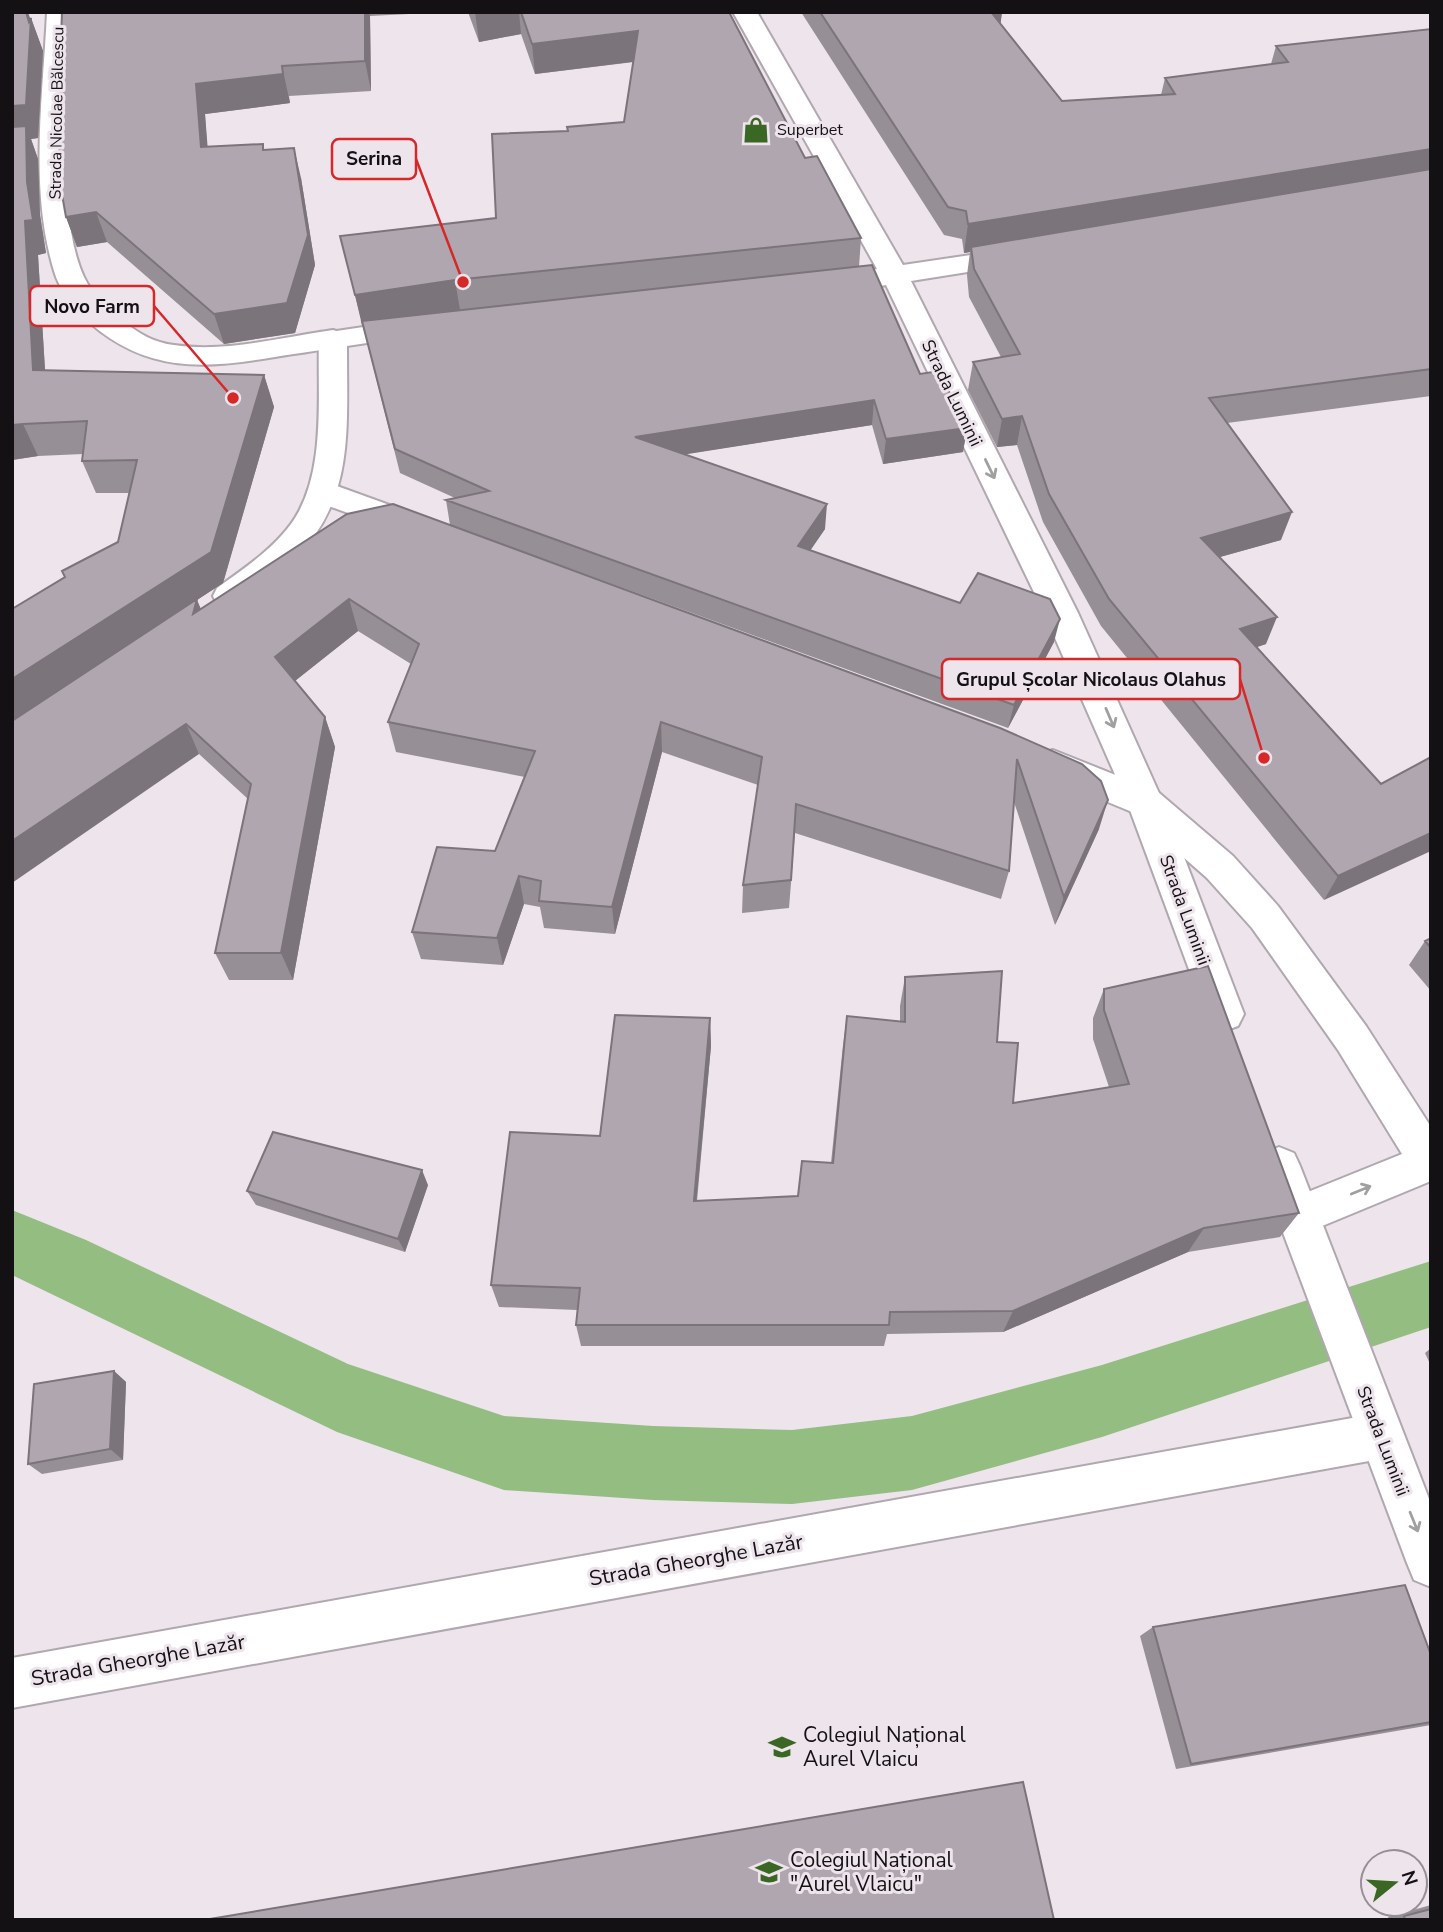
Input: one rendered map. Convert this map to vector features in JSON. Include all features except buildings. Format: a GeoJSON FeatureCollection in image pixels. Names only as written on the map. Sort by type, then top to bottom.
{"type":"FeatureCollection","features":[{"type":"Feature","properties":{"kind":"street","name":"Strada Nicolae Bălcescu"},"geometry":{"type":"LineString","coordinates":[[59,12],[44,148],[63,256],[81,298],[118,332],[149,349],[196,356],[447,324]]}},
{"type":"Feature","properties":{"kind":"street","name":"Strada Luminii"},"geometry":{"type":"LineString","coordinates":[[745,12],[895,276],[1077,647],[1145,802],[1236,1047]]}},
{"type":"Feature","properties":{"kind":"street"},"geometry":{"type":"LineString","coordinates":[[840,282],[895,276],[1044,251]]}},
{"type":"Feature","properties":{"kind":"street"},"geometry":{"type":"LineString","coordinates":[[204,613],[265,569],[293,541],[302,531],[323,492],[329,449],[333,339]]}},
{"type":"Feature","properties":{"kind":"street"},"geometry":{"type":"LineString","coordinates":[[323,492],[453,540]]}},
{"type":"Feature","properties":{"kind":"street"},"geometry":{"type":"LineString","coordinates":[[1019,751],[1145,802],[1220,867],[1265,917],[1352,1038],[1430,1162],[1298,1216]]}},
{"type":"Feature","properties":{"kind":"street","name":"Strada Luminii"},"geometry":{"type":"LineString","coordinates":[[1269,1138],[1324,1290],[1431,1563]]}},
{"type":"Feature","properties":{"kind":"street","name":"Strada Gheorghe Lazăr"},"geometry":{"type":"LineString","coordinates":[[12,1682],[1380,1436]]}},
{"type":"Feature","properties":{"kind":"waterway"},"geometry":{"type":"LineString","coordinates":[[12,1242],[62,1263],[337,1396],[504,1453],[653,1463],[792,1467],[912,1453],[1102,1401],[1431,1294]]}},
{"type":"Feature","properties":{"kind":"place","name":"Superbet"},"geometry":{"type":"Point","coordinates":[756,130]}},
{"type":"Feature","properties":{"kind":"place","name":"Serina"},"geometry":{"type":"Point","coordinates":[463,282]}},
{"type":"Feature","properties":{"kind":"place","name":"Novo Farm"},"geometry":{"type":"Point","coordinates":[233,398]}},
{"type":"Feature","properties":{"kind":"place","name":"Grupul Școlar Nicolaus Olahus"},"geometry":{"type":"Point","coordinates":[1264,758]}},
{"type":"Feature","properties":{"kind":"place","name":"Colegiul Național Aurel Vlaicu"},"geometry":{"type":"Point","coordinates":[782,1747]}},
{"type":"Feature","properties":{"kind":"place","name":"Colegiul Național \"Aurel Vlaicu\""},"geometry":{"type":"Point","coordinates":[769,1872]}}]}
